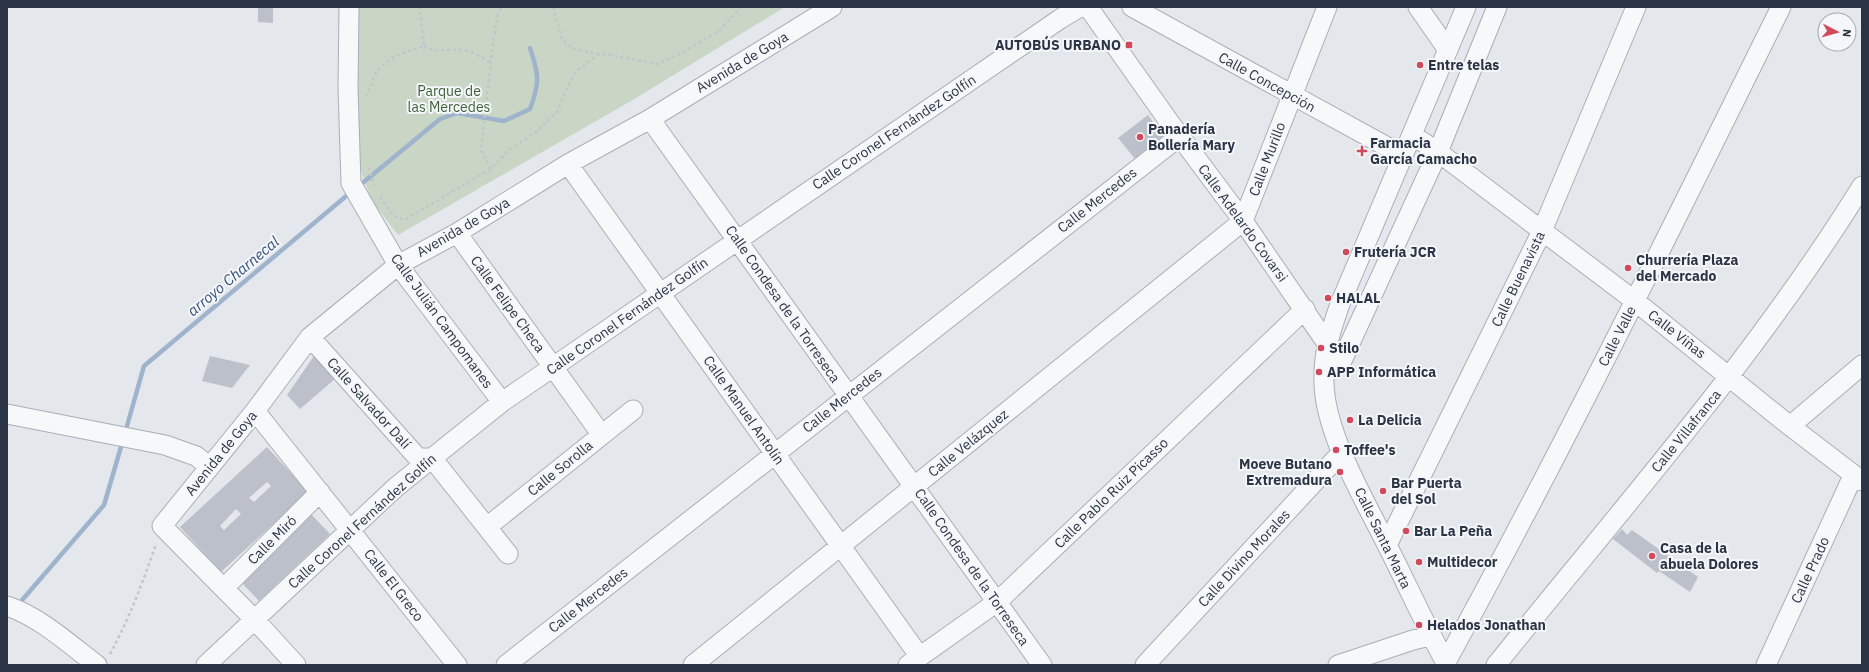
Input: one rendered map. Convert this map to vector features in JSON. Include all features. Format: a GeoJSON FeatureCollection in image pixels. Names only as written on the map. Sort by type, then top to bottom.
{"type":"FeatureCollection","features":[{"type":"Feature","properties":{"kind":"street","name":"Calle Julián Campomanes"},"geometry":{"type":"LineString","coordinates":[[349,7],[348,88],[351,183],[398,265],[502,402]]}},
{"type":"Feature","properties":{"kind":"street","name":"Avenida de Goya"},"geometry":{"type":"LineString","coordinates":[[162,526],[255,411],[310,337],[398,265],[457,233],[568,164],[650,119],[832,7]]}},
{"type":"Feature","properties":{"kind":"street","name":"Calle Coronel Fernández Golfín"},"geometry":{"type":"LineString","coordinates":[[206,665],[396,487],[502,402],[1060,19],[1080,7]]}},
{"type":"Feature","properties":{"kind":"street","name":"Calle Adelardo Covarsi"},"geometry":{"type":"LineString","coordinates":[[1088,7],[1103,15],[1180,136],[1243,221],[1305,309],[1326,342]]}},
{"type":"Feature","properties":{"kind":"street","name":"Calle Concepción"},"geometry":{"type":"LineString","coordinates":[[1132,7],[1291,96],[1402,155]]}},
{"type":"Feature","properties":{"kind":"street","name":"Calle Murillo"},"geometry":{"type":"LineString","coordinates":[[1243,221],[1327,7]]}},
{"type":"Feature","properties":{"kind":"street"},"geometry":{"type":"LineString","coordinates":[[1418,7],[1448,50]]}},
{"type":"Feature","properties":{"kind":"street","name":"Calle Santa Marta"},"geometry":{"type":"LineString","coordinates":[[1447,663],[1430,636],[1352,473],[1332,426],[1327,407],[1324,384],[1326,342],[1340,304],[1466,7]]}},
{"type":"Feature","properties":{"kind":"street"},"geometry":{"type":"LineString","coordinates":[[1340,365],[1438,152],[1497,7]]}},
{"type":"Feature","properties":{"kind":"street","name":"Calle Buenavista"},"geometry":{"type":"LineString","coordinates":[[1387,545],[1542,231],[1636,7]]}},
{"type":"Feature","properties":{"kind":"street","name":"Calle Valle"},"geometry":{"type":"LineString","coordinates":[[1447,663],[1635,301],[1781,7]]}},
{"type":"Feature","properties":{"kind":"street","name":"Calle Condesa de la Torreseca"},"geometry":{"type":"LineString","coordinates":[[650,119],[848,396],[915,485],[1042,665]]}},
{"type":"Feature","properties":{"kind":"street","name":"Calle Viñas"},"geometry":{"type":"LineString","coordinates":[[1412,135],[1438,152],[1635,301],[1790,426],[1860,480]]}},
{"type":"Feature","properties":{"kind":"street","name":"Calle Mercedes"},"geometry":{"type":"LineString","coordinates":[[506,665],[774,453],[1180,136]]}},
{"type":"Feature","properties":{"kind":"street","name":"Calle Manuel Antolín"},"geometry":{"type":"LineString","coordinates":[[568,164],[662,293],[841,546],[914,661]]}},
{"type":"Feature","properties":{"kind":"street","name":"Calle Villafranca"},"geometry":{"type":"LineString","coordinates":[[1496,665],[1730,377],[1826,244],[1862,186]]}},
{"type":"Feature","properties":{"kind":"street","name":"Calle Velázquez"},"geometry":{"type":"LineString","coordinates":[[693,665],[1243,221]]}},
{"type":"Feature","properties":{"kind":"street","name":"Calle Felipe Checa"},"geometry":{"type":"LineString","coordinates":[[457,233],[601,434]]}},
{"type":"Feature","properties":{"kind":"street","name":"Calle Pablo Ruiz Picasso"},"geometry":{"type":"LineString","coordinates":[[914,661],[997,602],[1305,309]]}},
{"type":"Feature","properties":{"kind":"street","name":"Calle Salvador Dalí"},"geometry":{"type":"LineString","coordinates":[[310,337],[418,458],[432,458]]}},
{"type":"Feature","properties":{"kind":"street"},"geometry":{"type":"LineString","coordinates":[[1790,426],[1862,365]]}},
{"type":"Feature","properties":{"kind":"street","name":"Calle Sorolla"},"geometry":{"type":"LineString","coordinates":[[487,527],[601,434],[633,410]]}},
{"type":"Feature","properties":{"kind":"street","name":"Calle El Greco"},"geometry":{"type":"LineString","coordinates":[[255,411],[457,665]]}},
{"type":"Feature","properties":{"kind":"street"},"geometry":{"type":"LineString","coordinates":[[7,414],[165,445],[196,456],[210,467]]}},
{"type":"Feature","properties":{"kind":"street","name":"Calle Divino Morales"},"geometry":{"type":"LineString","coordinates":[[1145,665],[1343,451]]}},
{"type":"Feature","properties":{"kind":"street"},"geometry":{"type":"LineString","coordinates":[[432,458],[508,554]]}},
{"type":"Feature","properties":{"kind":"street","name":"Calle Prado"},"geometry":{"type":"LineString","coordinates":[[1766,665],[1860,480]]}},
{"type":"Feature","properties":{"kind":"street","name":"Calle Miró"},"geometry":{"type":"LineString","coordinates":[[224,588],[320,492]]}},
{"type":"Feature","properties":{"kind":"street"},"geometry":{"type":"LineString","coordinates":[[162,526],[254,619],[296,665]]}},
{"type":"Feature","properties":{"kind":"street"},"geometry":{"type":"LineString","coordinates":[[7,606],[17,609],[102,662]]}},
{"type":"Feature","properties":{"kind":"street"},"geometry":{"type":"LineString","coordinates":[[1338,665],[1413,640],[1430,636]]}},
{"type":"Feature","properties":{"kind":"path"},"geometry":{"type":"LineString","coordinates":[[420,7],[424,46]]}},
{"type":"Feature","properties":{"kind":"path"},"geometry":{"type":"LineString","coordinates":[[491,169],[481,150],[498,14],[502,7]]}},
{"type":"Feature","properties":{"kind":"path"},"geometry":{"type":"LineString","coordinates":[[553,7],[562,39],[572,48],[590,54],[630,58],[658,64],[686,51],[721,29],[741,7]]}},
{"type":"Feature","properties":{"kind":"path"},"geometry":{"type":"LineString","coordinates":[[424,46],[433,52],[464,50],[491,63]]}},
{"type":"Feature","properties":{"kind":"path"},"geometry":{"type":"LineString","coordinates":[[365,99],[377,70],[395,56],[424,46]]}},
{"type":"Feature","properties":{"kind":"path"},"geometry":{"type":"LineString","coordinates":[[378,194],[394,216],[404,220],[491,169],[509,150],[536,132],[551,118],[558,110],[568,85],[578,70],[599,54]]}},
{"type":"Feature","properties":{"kind":"path"},"geometry":{"type":"LineString","coordinates":[[367,161],[374,188]]}},
{"type":"Feature","properties":{"kind":"path"},"geometry":{"type":"LineString","coordinates":[[102,662],[124,628],[143,583],[162,526]]}},
{"type":"Feature","properties":{"kind":"green space","name":"Parque de las Mercedes"},"geometry":{"type":"Polygon","coordinates":[[[358,7],[785,7],[636,98],[398,235],[372,201],[358,163],[358,7]]]}},
{"type":"Feature","properties":{"kind":"building"},"geometry":{"type":"Polygon","coordinates":[[[258,7],[273,7],[273,23],[258,22],[258,7]]]}},
{"type":"Feature","properties":{"kind":"building","name":"Panadería Bollería Mary"},"geometry":{"type":"Polygon","coordinates":[[[1148,115],[1163,136],[1135,159],[1118,138],[1148,115]]]}},
{"type":"Feature","properties":{"kind":"building"},"geometry":{"type":"Polygon","coordinates":[[[210,356],[250,365],[232,388],[202,381],[210,356]]]}},
{"type":"Feature","properties":{"kind":"building"},"geometry":{"type":"Polygon","coordinates":[[[314,356],[335,379],[300,409],[287,395],[314,356]]]}},
{"type":"Feature","properties":{"kind":"building"},"geometry":{"type":"Polygon","coordinates":[[[267,447],[308,492],[221,572],[180,527],[267,447]],[[267,482],[249,498],[254,502],[271,486],[267,482]],[[236,509],[220,526],[224,530],[241,514],[236,509]]]}},
{"type":"Feature","properties":{"kind":"building"},"geometry":{"type":"Polygon","coordinates":[[[309,512],[330,534],[259,601],[239,580],[309,512]]]}},
{"type":"Feature","properties":{"kind":"building","name":"Casa de la abuela Dolores"},"geometry":{"type":"Polygon","coordinates":[[[1622,529],[1627,535],[1632,530],[1698,577],[1690,592],[1659,571],[1657,573],[1613,539],[1622,529]]]}},
{"type":"Feature","properties":{"kind":"waterway","name":"arroyo Charnecal"},"geometry":{"type":"LineString","coordinates":[[359,186],[440,119],[457,113],[504,121],[530,109],[537,85],[537,72],[530,48]]}},
{"type":"Feature","properties":{"kind":"waterway","name":"arroyo Charnecal"},"geometry":{"type":"LineString","coordinates":[[125,433],[144,366],[351,192]]}},
{"type":"Feature","properties":{"kind":"waterway","name":"arroyo Charnecal"},"geometry":{"type":"LineString","coordinates":[[17,606],[104,505],[123,440]]}},
{"type":"Feature","properties":{"kind":"place","name":"AUTOBÚS URBANO"},"geometry":{"type":"Point","coordinates":[1129,45]}},
{"type":"Feature","properties":{"kind":"place","name":"Entre telas"},"geometry":{"type":"Point","coordinates":[1420,65]}},
{"type":"Feature","properties":{"kind":"place","name":"Panadería Bollería Mary"},"geometry":{"type":"Point","coordinates":[1140,137]}},
{"type":"Feature","properties":{"kind":"place","name":"Farmacia García Camacho"},"geometry":{"type":"Point","coordinates":[1362,151]}},
{"type":"Feature","properties":{"kind":"place","name":"Frutería JCR"},"geometry":{"type":"Point","coordinates":[1346,252]}},
{"type":"Feature","properties":{"kind":"place","name":"Churrería Plaza del Mercado"},"geometry":{"type":"Point","coordinates":[1628,268]}},
{"type":"Feature","properties":{"kind":"place","name":"HALAL"},"geometry":{"type":"Point","coordinates":[1328,298]}},
{"type":"Feature","properties":{"kind":"place","name":"Stilo"},"geometry":{"type":"Point","coordinates":[1321,348]}},
{"type":"Feature","properties":{"kind":"place","name":"APP Informática"},"geometry":{"type":"Point","coordinates":[1319,372]}},
{"type":"Feature","properties":{"kind":"place","name":"La Delicia"},"geometry":{"type":"Point","coordinates":[1350,420]}},
{"type":"Feature","properties":{"kind":"place","name":"Toffee's"},"geometry":{"type":"Point","coordinates":[1336,450]}},
{"type":"Feature","properties":{"kind":"place","name":"Moeve Butano Extremadura"},"geometry":{"type":"Point","coordinates":[1340,472]}},
{"type":"Feature","properties":{"kind":"place","name":"Bar Puerta del Sol"},"geometry":{"type":"Point","coordinates":[1383,491]}},
{"type":"Feature","properties":{"kind":"place","name":"Bar La Peña"},"geometry":{"type":"Point","coordinates":[1406,531]}},
{"type":"Feature","properties":{"kind":"place","name":"Casa de la abuela Dolores"},"geometry":{"type":"Point","coordinates":[1652,556]}},
{"type":"Feature","properties":{"kind":"place","name":"Multidecor"},"geometry":{"type":"Point","coordinates":[1419,562]}},
{"type":"Feature","properties":{"kind":"place","name":"Helados Jonathan"},"geometry":{"type":"Point","coordinates":[1419,625]}}]}
